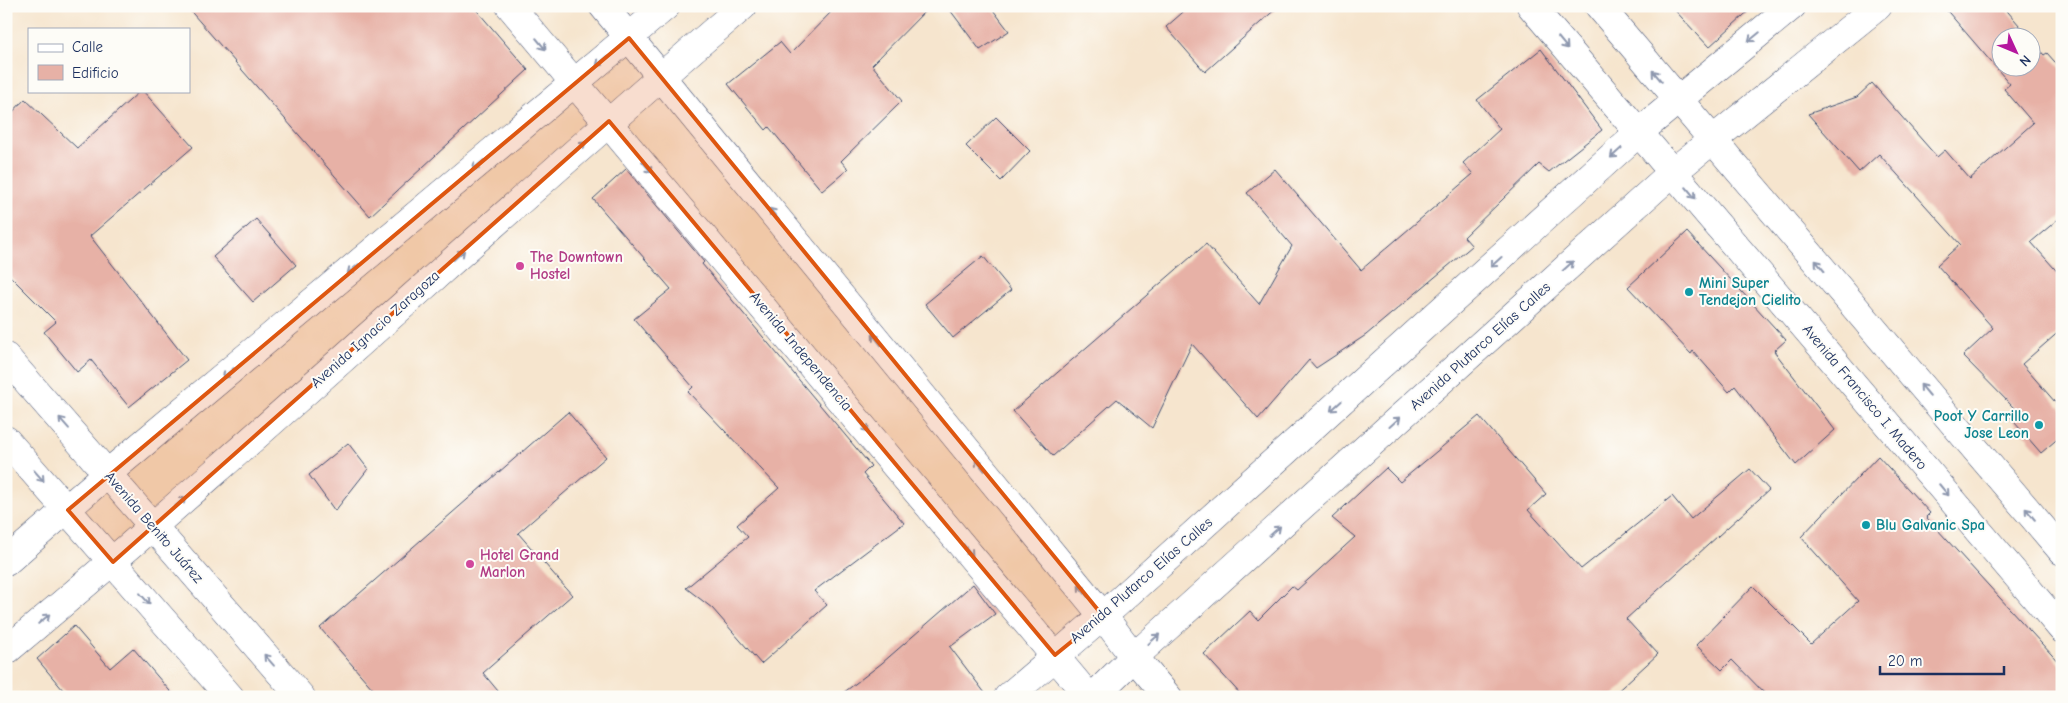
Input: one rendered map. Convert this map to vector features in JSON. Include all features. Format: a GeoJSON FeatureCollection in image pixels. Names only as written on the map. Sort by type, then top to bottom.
{"type":"FeatureCollection","features":[{"type":"Feature","properties":{"kind":"street","name":"Avenida Independencia"},"geometry":{"type":"LineString","coordinates":[[510,6],[1091,697]]}},
{"type":"Feature","properties":{"kind":"street"},"geometry":{"type":"LineString","coordinates":[[604,6],[1168,697]]}},
{"type":"Feature","properties":{"kind":"street"},"geometry":{"type":"LineString","coordinates":[[6,562],[68,510],[108,473],[666,6]]}},
{"type":"Feature","properties":{"kind":"street","name":"Avenida Ignacio Zaragoza"},"geometry":{"type":"LineString","coordinates":[[6,651],[113,562],[661,76],[743,6]]}},
{"type":"Feature","properties":{"kind":"street","name":"Avenida Francisco I. Madero"},"geometry":{"type":"LineString","coordinates":[[1531,6],[2062,629]]}},
{"type":"Feature","properties":{"kind":"street"},"geometry":{"type":"LineString","coordinates":[[1599,6],[2062,551]]}},
{"type":"Feature","properties":{"kind":"street","name":"Avenida Plutarco Elías Calles"},"geometry":{"type":"LineString","coordinates":[[1008,697],[1103,616],[1638,133],[1792,6]]}},
{"type":"Feature","properties":{"kind":"street","name":"Avenida Plutarco Elías Calles"},"geometry":{"type":"LineString","coordinates":[[1091,697],[1673,172],[1878,6]]}},
{"type":"Feature","properties":{"kind":"street","name":"Avenida Benito Juárez"},"geometry":{"type":"LineString","coordinates":[[6,357],[301,697]]}},
{"type":"Feature","properties":{"kind":"street"},"geometry":{"type":"LineString","coordinates":[[6,440],[230,697]]}},
{"type":"Feature","properties":{"kind":"highlighted area"},"geometry":{"type":"Polygon","coordinates":[[[629,38],[1103,616],[1055,655],[609,121],[113,562],[68,510],[629,38]]]}},
{"type":"Feature","properties":{"kind":"building"},"geometry":{"type":"Polygon","coordinates":[[[186,6],[473,6],[528,70],[370,216],[186,6]]]}},
{"type":"Feature","properties":{"kind":"building"},"geometry":{"type":"Polygon","coordinates":[[[837,6],[930,6],[872,65],[902,101],[841,161],[848,169],[822,191],[769,127],[766,130],[728,84],[780,42],[790,54],[837,6]]]}},
{"type":"Feature","properties":{"kind":"building"},"geometry":{"type":"Polygon","coordinates":[[[947,6],[990,6],[1009,31],[980,50],[947,6]]]}},
{"type":"Feature","properties":{"kind":"building"},"geometry":{"type":"Polygon","coordinates":[[[1190,6],[1279,6],[1205,72],[1166,27],[1190,6]]]}},
{"type":"Feature","properties":{"kind":"building"},"geometry":{"type":"Polygon","coordinates":[[[1671,6],[1754,6],[1709,47],[1671,6]]]}},
{"type":"Feature","properties":{"kind":"building"},"geometry":{"type":"Polygon","coordinates":[[[1943,6],[2003,6],[2022,28],[1990,28],[1990,61],[1943,6]]]}},
{"type":"Feature","properties":{"kind":"building"},"geometry":{"type":"Polygon","coordinates":[[[1541,49],[1602,130],[1549,172],[1539,164],[1464,237],[1472,246],[1366,335],[1316,368],[1309,360],[1258,419],[1192,344],[1152,428],[1117,399],[1053,456],[1013,411],[1206,244],[1259,304],[1292,246],[1247,193],[1275,169],[1361,270],[1473,174],[1463,163],[1500,129],[1477,100],[1541,49]]]}},
{"type":"Feature","properties":{"kind":"building"},"geometry":{"type":"Polygon","coordinates":[[[2040,50],[2044,55],[2047,53],[2062,70],[2062,216],[2031,242],[2062,277],[2062,329],[2022,364],[2062,410],[2062,435],[2041,453],[2008,415],[2015,409],[1963,356],[1993,328],[1937,265],[1960,244],[1879,154],[1859,172],[1808,114],[1857,97],[1872,83],[1937,157],[1945,150],[1970,179],[2033,123],[2004,89],[2010,84],[2005,78],[2040,78],[2040,50]]]}},
{"type":"Feature","properties":{"kind":"building"},"geometry":{"type":"Polygon","coordinates":[[[139,92],[144,92],[193,147],[90,236],[187,360],[129,407],[91,360],[77,372],[44,332],[56,322],[6,272],[6,119],[25,99],[77,148],[139,92]]]}},
{"type":"Feature","properties":{"kind":"building"},"geometry":{"type":"Polygon","coordinates":[[[996,117],[1030,151],[1001,181],[966,146],[996,117]]]}},
{"type":"Feature","properties":{"kind":"building"},"geometry":{"type":"Polygon","coordinates":[[[626,169],[704,262],[702,264],[871,466],[863,474],[904,523],[814,591],[827,605],[761,664],[712,608],[686,588],[748,537],[737,525],[779,488],[688,392],[693,387],[634,319],[671,289],[593,199],[626,169]]]}},
{"type":"Feature","properties":{"kind":"building"},"geometry":{"type":"Polygon","coordinates":[[[256,219],[296,265],[253,302],[213,257],[256,219]]]}},
{"type":"Feature","properties":{"kind":"building"},"geometry":{"type":"Polygon","coordinates":[[[1687,232],[1786,340],[1774,351],[1835,430],[1796,465],[1735,386],[1729,392],[1693,351],[1691,354],[1628,287],[1687,232]]]}},
{"type":"Feature","properties":{"kind":"building"},"geometry":{"type":"Polygon","coordinates":[[[983,256],[1011,290],[953,338],[925,304],[983,256]]]}},
{"type":"Feature","properties":{"kind":"building","name":"Hotel Grand Marlon"},"geometry":{"type":"Polygon","coordinates":[[[568,412],[606,457],[518,533],[572,595],[483,673],[503,697],[380,697],[320,628],[568,412]]]}},
{"type":"Feature","properties":{"kind":"building"},"geometry":{"type":"Polygon","coordinates":[[[1479,416],[1546,494],[1528,510],[1581,569],[1672,496],[1691,519],[1750,469],[1769,490],[1626,619],[1658,654],[1611,697],[1243,697],[1204,654],[1250,611],[1258,620],[1292,586],[1297,590],[1355,537],[1332,518],[1386,468],[1400,482],[1479,416]]]}},
{"type":"Feature","properties":{"kind":"building"},"geometry":{"type":"Polygon","coordinates":[[[348,443],[368,469],[335,511],[309,475],[348,443]]]}},
{"type":"Feature","properties":{"kind":"building"},"geometry":{"type":"Polygon","coordinates":[[[1878,456],[1930,513],[1926,517],[2062,666],[2062,697],[1768,697],[1732,660],[1722,670],[1696,645],[1753,586],[1811,644],[1858,601],[1801,537],[1878,456]]]}},
{"type":"Feature","properties":{"kind":"building"},"geometry":{"type":"Polygon","coordinates":[[[973,584],[995,614],[950,647],[988,697],[838,697],[882,663],[973,584]]]}},
{"type":"Feature","properties":{"kind":"building"},"geometry":{"type":"Polygon","coordinates":[[[74,626],[110,668],[133,648],[175,697],[69,697],[37,659],[74,626]]]}},
{"type":"Feature","properties":{"kind":"place","name":"The Downtown Hostel"},"geometry":{"type":"Point","coordinates":[520,266]}},
{"type":"Feature","properties":{"kind":"place","name":"Mini Super Tendejon Cielito"},"geometry":{"type":"Point","coordinates":[1689,292]}},
{"type":"Feature","properties":{"kind":"place","name":"Poot Y Carrillo Jose Leon"},"geometry":{"type":"Point","coordinates":[2039,425]}},
{"type":"Feature","properties":{"kind":"place","name":"Blu Galvanic Spa"},"geometry":{"type":"Point","coordinates":[1866,525]}},
{"type":"Feature","properties":{"kind":"place","name":"Hotel Grand Marlon"},"geometry":{"type":"Point","coordinates":[470,564]}}]}
